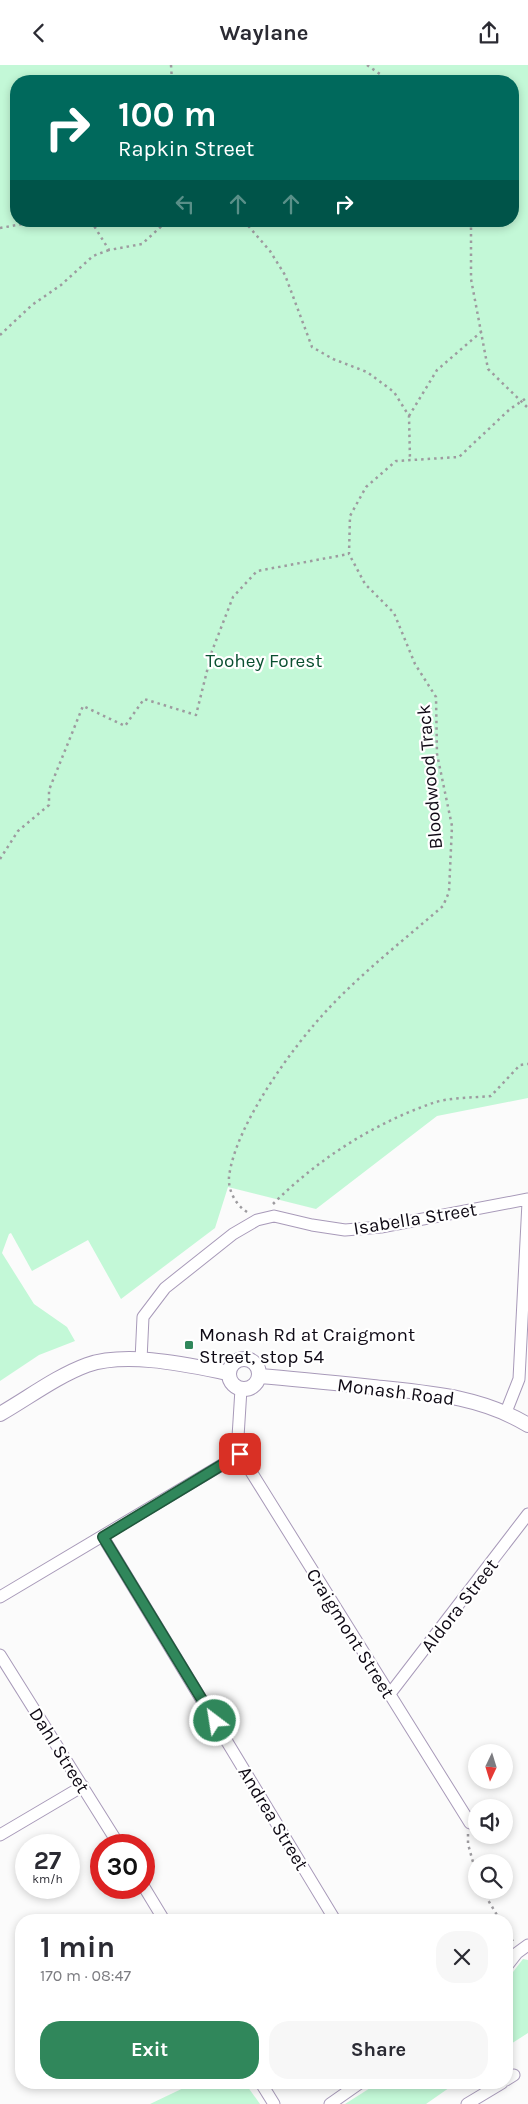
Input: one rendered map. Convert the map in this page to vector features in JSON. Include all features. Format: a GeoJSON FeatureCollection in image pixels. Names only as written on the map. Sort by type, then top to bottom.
{"type":"FeatureCollection","features":[{"type":"Feature","properties":{"kind":"street","name":"Isabella Street"},"geometry":{"type":"LineString","coordinates":[[140,1360],[143,1317],[165,1288],[233,1234],[257,1220],[274,1216],[345,1230],[381,1227],[528,1201]]}},
{"type":"Feature","properties":{"kind":"street"},"geometry":{"type":"LineString","coordinates":[[506,1412],[519,1379],[528,1201]]}},
{"type":"Feature","properties":{"kind":"street"},"geometry":{"type":"LineString","coordinates":[[246,1359],[256,1365],[259,1376],[253,1386],[241,1389],[232,1383],[229,1373],[234,1362],[246,1359]]}},
{"type":"Feature","properties":{"kind":"street"},"geometry":{"type":"LineString","coordinates":[[0,1414],[88,1365],[116,1360],[140,1360],[229,1373]]}},
{"type":"Feature","properties":{"kind":"street","name":"Monash Road"},"geometry":{"type":"LineString","coordinates":[[259,1376],[438,1394],[471,1400],[506,1412],[528,1425]]}},
{"type":"Feature","properties":{"kind":"street","name":"Craigmont Street"},"geometry":{"type":"LineString","coordinates":[[241,1389],[238,1437],[240,1454],[468,1820]]}},
{"type":"Feature","properties":{"kind":"street"},"geometry":{"type":"LineString","coordinates":[[0,1597],[240,1454]]}},
{"type":"Feature","properties":{"kind":"street","name":"Aldora Street"},"geometry":{"type":"LineString","coordinates":[[389,1695],[528,1514]]}},
{"type":"Feature","properties":{"kind":"street","name":"Andrea Street"},"geometry":{"type":"LineString","coordinates":[[103,1537],[330,1914]]}},
{"type":"Feature","properties":{"kind":"street","name":"Dahl Street"},"geometry":{"type":"LineString","coordinates":[[0,1655],[112,1834]]}},
{"type":"Feature","properties":{"kind":"street"},"geometry":{"type":"LineString","coordinates":[[0,1835],[83,1786]]}},
{"type":"Feature","properties":{"kind":"street"},"geometry":{"type":"LineString","coordinates":[[151,1899],[160,1914]]}},
{"type":"Feature","properties":{"kind":"street"},"geometry":{"type":"LineString","coordinates":[[513,1958],[528,1945]]}},
{"type":"Feature","properties":{"kind":"street"},"geometry":{"type":"LineString","coordinates":[[265,2089],[274,2104]]}},
{"type":"Feature","properties":{"kind":"street"},"geometry":{"type":"LineString","coordinates":[[330,2104],[351,2089]]}},
{"type":"Feature","properties":{"kind":"street"},"geometry":{"type":"LineString","coordinates":[[467,2104],[492,2089]]}},
{"type":"Feature","properties":{"kind":"path"},"geometry":{"type":"LineString","coordinates":[[367,65],[381,75]]}},
{"type":"Feature","properties":{"kind":"path"},"geometry":{"type":"LineString","coordinates":[[95,227],[109,250]]}},
{"type":"Feature","properties":{"kind":"path"},"geometry":{"type":"LineString","coordinates":[[0,335],[32,305],[61,285],[93,255],[142,244],[160,227]]}},
{"type":"Feature","properties":{"kind":"path"},"geometry":{"type":"LineString","coordinates":[[249,227],[270,251],[285,275],[312,347],[332,359],[367,372],[394,392],[408,416],[410,460]]}},
{"type":"Feature","properties":{"kind":"path"},"geometry":{"type":"LineString","coordinates":[[471,227],[472,279],[488,369],[528,408]]}},
{"type":"Feature","properties":{"kind":"path"},"geometry":{"type":"LineString","coordinates":[[408,416],[437,370],[481,332]]}},
{"type":"Feature","properties":{"kind":"path"},"geometry":{"type":"LineString","coordinates":[[0,859],[18,831],[49,805],[49,790],[83,706],[125,727],[144,699],[196,715],[212,651],[233,597],[258,571],[349,553],[350,516],[366,487],[396,461],[459,457],[510,409],[528,397]]}},
{"type":"Feature","properties":{"kind":"path","name":"Bloodwood Track"},"geometry":{"type":"LineString","coordinates":[[257,1220],[236,1205],[229,1178],[240,1138],[271,1082],[329,1008],[443,905],[450,892],[452,826],[437,754],[436,697],[415,664],[394,613],[366,584],[349,553]]}},
{"type":"Feature","properties":{"kind":"path"},"geometry":{"type":"LineString","coordinates":[[257,1220],[295,1182],[354,1139],[431,1103],[490,1096],[520,1065],[528,1064]]}},
{"type":"Feature","properties":{"kind":"path"},"geometry":{"type":"LineString","coordinates":[[487,1899],[496,1914]]}},
{"type":"Feature","properties":{"kind":"green space","name":"Toohey Forest"},"geometry":{"type":"Polygon","coordinates":[[[0,65],[528,65],[528,1098],[437,1116],[316,1209],[228,1187],[215,1228],[121,1299],[88,1240],[32,1271],[11,1233],[9,1234],[2,1253],[34,1304],[67,1327],[75,1341],[39,1355],[0,1381],[0,65]]]}},
{"type":"Feature","properties":{"kind":"green space"},"geometry":{"type":"Polygon","coordinates":[[[523,1959],[528,1960],[528,2033],[513,2043],[513,1972],[523,1959]]]}},
{"type":"Feature","properties":{"kind":"green space"},"geometry":{"type":"Polygon","coordinates":[[[181,2089],[249,2089],[260,2104],[150,2104],[181,2089]]]}},
{"type":"Feature","properties":{"kind":"green space"},"geometry":{"type":"Polygon","coordinates":[[[369,2089],[447,2089],[426,2104],[345,2104],[369,2089]]]}},
{"type":"Feature","properties":{"kind":"place","name":"Monash Rd at Craigmont Street, stop 54"},"geometry":{"type":"Point","coordinates":[189,1345]}},
{"type":"Feature","properties":{"kind":"route"},"geometry":{"type":"LineString","coordinates":[[215,1721],[103,1537],[240,1454]]}}]}
